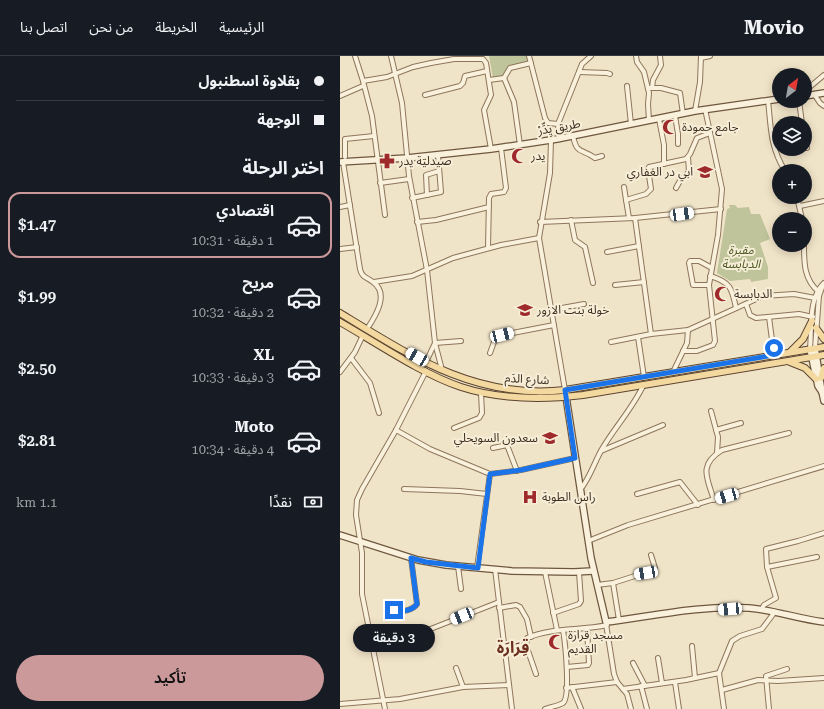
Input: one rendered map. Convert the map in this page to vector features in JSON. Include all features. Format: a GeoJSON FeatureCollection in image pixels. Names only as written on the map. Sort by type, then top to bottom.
{"type":"FeatureCollection","features":[{"type":"Feature","properties":{"kind":"main road","name":"شارع الدَم"},"geometry":{"type":"LineString","coordinates":[[340,313],[442,370],[474,383],[511,391],[565,394],[644,377],[824,347]]}},
{"type":"Feature","properties":{"kind":"main road"},"geometry":{"type":"LineString","coordinates":[[790,352],[801,342],[813,319]]}},
{"type":"Feature","properties":{"kind":"main road","name":"شارع الدَم"},"geometry":{"type":"LineString","coordinates":[[340,322],[454,384],[481,393],[521,398],[644,384],[824,355]]}},
{"type":"Feature","properties":{"kind":"main road"},"geometry":{"type":"LineString","coordinates":[[816,328],[824,339]]}},
{"type":"Feature","properties":{"kind":"main road"},"geometry":{"type":"LineString","coordinates":[[786,361],[802,366],[818,378],[824,368]]}},
{"type":"Feature","properties":{"kind":"street"},"geometry":{"type":"LineString","coordinates":[[354,56],[370,110],[385,215]]}},
{"type":"Feature","properties":{"kind":"street"},"geometry":{"type":"LineString","coordinates":[[391,56],[402,103],[409,179],[427,270],[435,343],[442,370]]}},
{"type":"Feature","properties":{"kind":"street"},"geometry":{"type":"LineString","coordinates":[[529,56],[546,120],[550,124],[558,124]]}},
{"type":"Feature","properties":{"kind":"street"},"geometry":{"type":"LineString","coordinates":[[559,139],[558,124],[584,61],[591,56]]}},
{"type":"Feature","properties":{"kind":"street"},"geometry":{"type":"LineString","coordinates":[[636,56],[637,62],[644,72],[650,88]]}},
{"type":"Feature","properties":{"kind":"street"},"geometry":{"type":"LineString","coordinates":[[650,120],[648,104],[650,88],[661,64],[660,56]]}},
{"type":"Feature","properties":{"kind":"street"},"geometry":{"type":"LineString","coordinates":[[696,111],[700,82],[701,57],[710,56]]}},
{"type":"Feature","properties":{"kind":"street"},"geometry":{"type":"LineString","coordinates":[[340,96],[363,84],[396,74],[412,67],[458,57],[481,58],[485,61],[491,95],[484,110],[491,149]]}},
{"type":"Feature","properties":{"kind":"street"},"geometry":{"type":"LineString","coordinates":[[504,78],[510,68],[531,63]]}},
{"type":"Feature","properties":{"kind":"street"},"geometry":{"type":"LineString","coordinates":[[425,95],[460,86],[465,76],[487,71]]}},
{"type":"Feature","properties":{"kind":"street"},"geometry":{"type":"LineString","coordinates":[[579,72],[607,72],[610,74]]}},
{"type":"Feature","properties":{"kind":"street"},"geometry":{"type":"LineString","coordinates":[[812,85],[824,75]]}},
{"type":"Feature","properties":{"kind":"street"},"geometry":{"type":"LineString","coordinates":[[489,80],[504,78]]}},
{"type":"Feature","properties":{"kind":"street"},"geometry":{"type":"LineString","coordinates":[[504,78],[514,102],[520,144]]}},
{"type":"Feature","properties":{"kind":"street"},"geometry":{"type":"LineString","coordinates":[[627,86],[631,124]]}},
{"type":"Feature","properties":{"kind":"street"},"geometry":{"type":"LineString","coordinates":[[650,88],[680,93],[683,114]]}},
{"type":"Feature","properties":{"kind":"street"},"geometry":{"type":"LineString","coordinates":[[824,93],[814,94],[824,106]]}},
{"type":"Feature","properties":{"kind":"street"},"geometry":{"type":"LineString","coordinates":[[768,100],[773,145],[782,164]]}},
{"type":"Feature","properties":{"kind":"street","name":"طريق يِدِّرْ"},"geometry":{"type":"LineString","coordinates":[[343,160],[407,158],[501,148],[559,139],[705,109],[772,100]]}},
{"type":"Feature","properties":{"kind":"street"},"geometry":{"type":"LineString","coordinates":[[683,351],[700,350],[714,344],[709,285],[718,235],[721,184],[705,109]]}},
{"type":"Feature","properties":{"kind":"street"},"geometry":{"type":"LineString","coordinates":[[675,116],[678,144]]}},
{"type":"Feature","properties":{"kind":"street"},"geometry":{"type":"LineString","coordinates":[[659,119],[664,144],[664,164]]}},
{"type":"Feature","properties":{"kind":"street"},"geometry":{"type":"LineString","coordinates":[[626,200],[649,192],[651,189],[649,168],[683,161],[688,157],[697,138],[710,133]]}},
{"type":"Feature","properties":{"kind":"street"},"geometry":{"type":"LineString","coordinates":[[374,136],[345,139],[343,160],[360,272],[365,278],[374,282],[412,276],[453,258],[488,248],[538,238]]}},
{"type":"Feature","properties":{"kind":"street"},"geometry":{"type":"LineString","coordinates":[[573,136],[575,147],[579,150],[587,152],[595,158],[602,156]]}},
{"type":"Feature","properties":{"kind":"street"},"geometry":{"type":"LineString","coordinates":[[551,140],[550,178],[538,238],[554,324],[593,571],[606,624],[612,664],[618,682],[627,694],[631,709]]}},
{"type":"Feature","properties":{"kind":"street"},"geometry":{"type":"LineString","coordinates":[[488,248],[490,195],[505,191],[501,148]]}},
{"type":"Feature","properties":{"kind":"street"},"geometry":{"type":"LineString","coordinates":[[412,198],[441,192],[438,155]]}},
{"type":"Feature","properties":{"kind":"street"},"geometry":{"type":"LineString","coordinates":[[676,188],[681,179],[689,172],[688,157]]}},
{"type":"Feature","properties":{"kind":"street"},"geometry":{"type":"LineString","coordinates":[[427,195],[426,174],[439,171]]}},
{"type":"Feature","properties":{"kind":"street"},"geometry":{"type":"LineString","coordinates":[[380,183],[409,179]]}},
{"type":"Feature","properties":{"kind":"street"},"geometry":{"type":"LineString","coordinates":[[624,187],[629,218]]}},
{"type":"Feature","properties":{"kind":"street"},"geometry":{"type":"LineString","coordinates":[[801,212],[800,206],[824,201]]}},
{"type":"Feature","properties":{"kind":"street"},"geometry":{"type":"LineString","coordinates":[[340,207],[350,205]]}},
{"type":"Feature","properties":{"kind":"street"},"geometry":{"type":"LineString","coordinates":[[418,222],[489,207]]}},
{"type":"Feature","properties":{"kind":"street"},"geometry":{"type":"LineString","coordinates":[[540,222],[571,220],[578,222],[635,218],[720,209]]}},
{"type":"Feature","properties":{"kind":"street"},"geometry":{"type":"LineString","coordinates":[[635,218],[651,334]]}},
{"type":"Feature","properties":{"kind":"street"},"geometry":{"type":"LineString","coordinates":[[571,220],[575,240],[585,247],[593,283]]}},
{"type":"Feature","properties":{"kind":"street"},"geometry":{"type":"LineString","coordinates":[[607,252],[639,246]]}},
{"type":"Feature","properties":{"kind":"street"},"geometry":{"type":"LineString","coordinates":[[340,249],[357,247]]}},
{"type":"Feature","properties":{"kind":"street"},"geometry":{"type":"LineString","coordinates":[[804,252],[806,273],[813,287],[819,291]]}},
{"type":"Feature","properties":{"kind":"street"},"geometry":{"type":"LineString","coordinates":[[709,285],[693,285],[689,262],[690,260],[699,261],[712,268]]}},
{"type":"Feature","properties":{"kind":"street"},"geometry":{"type":"LineString","coordinates":[[710,276],[722,280],[729,285],[733,292],[736,308]]}},
{"type":"Feature","properties":{"kind":"street"},"geometry":{"type":"LineString","coordinates":[[367,329],[378,310],[381,300],[379,290],[374,282]]}},
{"type":"Feature","properties":{"kind":"street"},"geometry":{"type":"LineString","coordinates":[[615,285],[644,282]]}},
{"type":"Feature","properties":{"kind":"street"},"geometry":{"type":"LineString","coordinates":[[824,283],[814,298],[812,348],[824,401]]}},
{"type":"Feature","properties":{"kind":"street"},"geometry":{"type":"LineString","coordinates":[[812,348],[816,328],[819,291]]}},
{"type":"Feature","properties":{"kind":"street"},"geometry":{"type":"LineString","coordinates":[[611,342],[651,334],[688,330],[713,320],[758,297],[772,294],[798,295],[814,298]]}},
{"type":"Feature","properties":{"kind":"street"},"geometry":{"type":"LineString","coordinates":[[551,310],[584,304]]}},
{"type":"Feature","properties":{"kind":"street"},"geometry":{"type":"LineString","coordinates":[[746,304],[750,315],[756,318],[799,314],[813,319]]}},
{"type":"Feature","properties":{"kind":"street"},"geometry":{"type":"LineString","coordinates":[[769,317],[774,355]]}},
{"type":"Feature","properties":{"kind":"street"},"geometry":{"type":"LineString","coordinates":[[490,353],[494,342],[502,335],[554,324]]}},
{"type":"Feature","properties":{"kind":"street"},"geometry":{"type":"LineString","coordinates":[[673,372],[683,351],[688,330]]}},
{"type":"Feature","properties":{"kind":"street"},"geometry":{"type":"LineString","coordinates":[[340,372],[351,358],[363,335]]}},
{"type":"Feature","properties":{"kind":"street"},"geometry":{"type":"LineString","coordinates":[[638,337],[644,377]]}},
{"type":"Feature","properties":{"kind":"street"},"geometry":{"type":"LineString","coordinates":[[435,343],[461,341]]}},
{"type":"Feature","properties":{"kind":"street"},"geometry":{"type":"LineString","coordinates":[[426,362],[435,343]]}},
{"type":"Feature","properties":{"kind":"street"},"geometry":{"type":"LineString","coordinates":[[351,358],[370,383],[379,413]]}},
{"type":"Feature","properties":{"kind":"street"},"geometry":{"type":"LineString","coordinates":[[385,709],[362,594],[360,541],[356,515],[358,496],[396,430],[426,370]]}},
{"type":"Feature","properties":{"kind":"street"},"geometry":{"type":"LineString","coordinates":[[580,491],[601,451],[635,401],[644,384]]}},
{"type":"Feature","properties":{"kind":"street"},"geometry":{"type":"LineString","coordinates":[[454,428],[479,418],[482,413],[481,393]]}},
{"type":"Feature","properties":{"kind":"street"},"geometry":{"type":"LineString","coordinates":[[711,411],[716,430],[717,453]]}},
{"type":"Feature","properties":{"kind":"street"},"geometry":{"type":"LineString","coordinates":[[716,430],[741,423]]}},
{"type":"Feature","properties":{"kind":"street"},"geometry":{"type":"LineString","coordinates":[[601,451],[663,425]]}},
{"type":"Feature","properties":{"kind":"street"},"geometry":{"type":"LineString","coordinates":[[396,430],[430,448],[490,474],[517,471],[575,458]]}},
{"type":"Feature","properties":{"kind":"street"},"geometry":{"type":"LineString","coordinates":[[714,500],[705,471],[708,463],[717,453],[722,450],[789,433]]}},
{"type":"Feature","properties":{"kind":"street"},"geometry":{"type":"LineString","coordinates":[[493,448],[507,445],[517,471]]}},
{"type":"Feature","properties":{"kind":"street"},"geometry":{"type":"LineString","coordinates":[[588,541],[628,525],[824,466]]}},
{"type":"Feature","properties":{"kind":"street"},"geometry":{"type":"LineString","coordinates":[[478,568],[490,474]]}},
{"type":"Feature","properties":{"kind":"street"},"geometry":{"type":"LineString","coordinates":[[637,494],[680,482],[698,505]]}},
{"type":"Feature","properties":{"kind":"street"},"geometry":{"type":"LineString","coordinates":[[404,489],[460,491],[487,494]]}},
{"type":"Feature","properties":{"kind":"street"},"geometry":{"type":"LineString","coordinates":[[761,610],[776,598],[767,567],[765,552],[767,548],[824,533]]}},
{"type":"Feature","properties":{"kind":"street"},"geometry":{"type":"LineString","coordinates":[[340,535],[411,558],[458,566],[545,572],[593,571]]}},
{"type":"Feature","properties":{"kind":"street"},"geometry":{"type":"LineString","coordinates":[[597,585],[613,583],[638,574],[654,572],[655,568],[651,555]]}},
{"type":"Feature","properties":{"kind":"street"},"geometry":{"type":"LineString","coordinates":[[767,567],[817,557]]}},
{"type":"Feature","properties":{"kind":"street"},"geometry":{"type":"LineString","coordinates":[[391,604],[394,610],[398,611],[414,608],[417,604],[411,558]]}},
{"type":"Feature","properties":{"kind":"street"},"geometry":{"type":"LineString","coordinates":[[458,566],[461,589]]}},
{"type":"Feature","properties":{"kind":"street"},"geometry":{"type":"LineString","coordinates":[[495,569],[499,608],[506,648],[512,709]]}},
{"type":"Feature","properties":{"kind":"street"},"geometry":{"type":"LineString","coordinates":[[545,572],[557,630]]}},
{"type":"Feature","properties":{"kind":"street"},"geometry":{"type":"LineString","coordinates":[[553,613],[574,606],[581,601],[579,572]]}},
{"type":"Feature","properties":{"kind":"street"},"geometry":{"type":"LineString","coordinates":[[613,583],[619,620]]}},
{"type":"Feature","properties":{"kind":"street"},"geometry":{"type":"LineString","coordinates":[[428,630],[499,602]]}},
{"type":"Feature","properties":{"kind":"street"},"geometry":{"type":"LineString","coordinates":[[499,608],[519,606],[526,619],[531,637]]}},
{"type":"Feature","properties":{"kind":"street"},"geometry":{"type":"LineString","coordinates":[[536,674],[526,645],[527,639],[557,630],[587,629],[619,620],[664,613],[739,608],[761,610],[824,622]]}},
{"type":"Feature","properties":{"kind":"street"},"geometry":{"type":"LineString","coordinates":[[724,709],[719,673],[734,638],[762,629],[774,613]]}},
{"type":"Feature","properties":{"kind":"street"},"geometry":{"type":"LineString","coordinates":[[567,667],[588,665],[587,629]]}},
{"type":"Feature","properties":{"kind":"street"},"geometry":{"type":"LineString","coordinates":[[545,709],[563,702],[566,697],[567,667],[563,630]]}},
{"type":"Feature","properties":{"kind":"street"},"geometry":{"type":"LineString","coordinates":[[506,648],[526,645]]}},
{"type":"Feature","properties":{"kind":"street"},"geometry":{"type":"LineString","coordinates":[[692,646],[695,678]]}},
{"type":"Feature","properties":{"kind":"street"},"geometry":{"type":"LineString","coordinates":[[658,658],[662,683]]}},
{"type":"Feature","properties":{"kind":"street"},"geometry":{"type":"LineString","coordinates":[[633,663],[643,686],[647,709]]}},
{"type":"Feature","properties":{"kind":"street"},"geometry":{"type":"LineString","coordinates":[[456,668],[463,687]]}},
{"type":"Feature","properties":{"kind":"street"},"geometry":{"type":"LineString","coordinates":[[769,709],[766,681],[767,675],[787,669]]}},
{"type":"Feature","properties":{"kind":"street"},"geometry":{"type":"LineString","coordinates":[[623,689],[675,682],[719,673]]}},
{"type":"Feature","properties":{"kind":"street"},"geometry":{"type":"LineString","coordinates":[[722,690],[754,681],[824,678]]}},
{"type":"Feature","properties":{"kind":"street"},"geometry":{"type":"LineString","coordinates":[[566,688],[618,682]]}},
{"type":"Feature","properties":{"kind":"street"},"geometry":{"type":"LineString","coordinates":[[675,682],[679,709]]}},
{"type":"Feature","properties":{"kind":"street"},"geometry":{"type":"LineString","coordinates":[[340,704],[383,701],[463,687],[509,685]]}},
{"type":"Feature","properties":{"kind":"street"},"geometry":{"type":"LineString","coordinates":[[572,688],[581,709]]}},
{"type":"Feature","properties":{"kind":"green space"},"geometry":{"type":"Polygon","coordinates":[[[489,56],[529,56],[530,59],[528,63],[513,66],[506,75],[493,78],[489,56]]]}},
{"type":"Feature","properties":{"kind":"green space","name":"مقبرة الدبابسة"},"geometry":{"type":"Polygon","coordinates":[[[729,205],[735,205],[738,208],[749,207],[751,214],[760,214],[770,239],[760,243],[768,267],[768,279],[751,282],[750,279],[730,281],[717,273],[727,209],[730,208],[729,205]]]}},
{"type":"Feature","properties":{"kind":"place","name":"جامع حمودة"},"geometry":{"type":"Point","coordinates":[670,127]}},
{"type":"Feature","properties":{"kind":"place","name":"يدر"},"geometry":{"type":"Point","coordinates":[519,156]}},
{"type":"Feature","properties":{"kind":"place","name":"صيدلية يدر"},"geometry":{"type":"Point","coordinates":[387,161]}},
{"type":"Feature","properties":{"kind":"place","name":"ابي در الغفاري"},"geometry":{"type":"Point","coordinates":[705,172]}},
{"type":"Feature","properties":{"kind":"place","name":"الدبابسة"},"geometry":{"type":"Point","coordinates":[722,294]}},
{"type":"Feature","properties":{"kind":"place","name":"خولة بنت الازور"},"geometry":{"type":"Point","coordinates":[525,310]}},
{"type":"Feature","properties":{"kind":"place","name":"سعدون السويحلي"},"geometry":{"type":"Point","coordinates":[550,438]}},
{"type":"Feature","properties":{"kind":"place","name":"راس الطوبة"},"geometry":{"type":"Point","coordinates":[530,497]}},
{"type":"Feature","properties":{"kind":"place","name":"مسجد قرارة القديم"},"geometry":{"type":"Point","coordinates":[556,642]}},
{"type":"Feature","properties":{"kind":"district","name":"قِرَارَة"},"geometry":{"type":"Point","coordinates":[513,647]}},
{"type":"Feature","properties":{"kind":"route"},"geometry":{"type":"LineString","coordinates":[[394,610],[402,611],[414,608],[418,603],[411,558],[446,565],[478,568],[482,524],[490,474],[521,470],[575,458],[565,390],[774,355],[774,348]]}}]}
